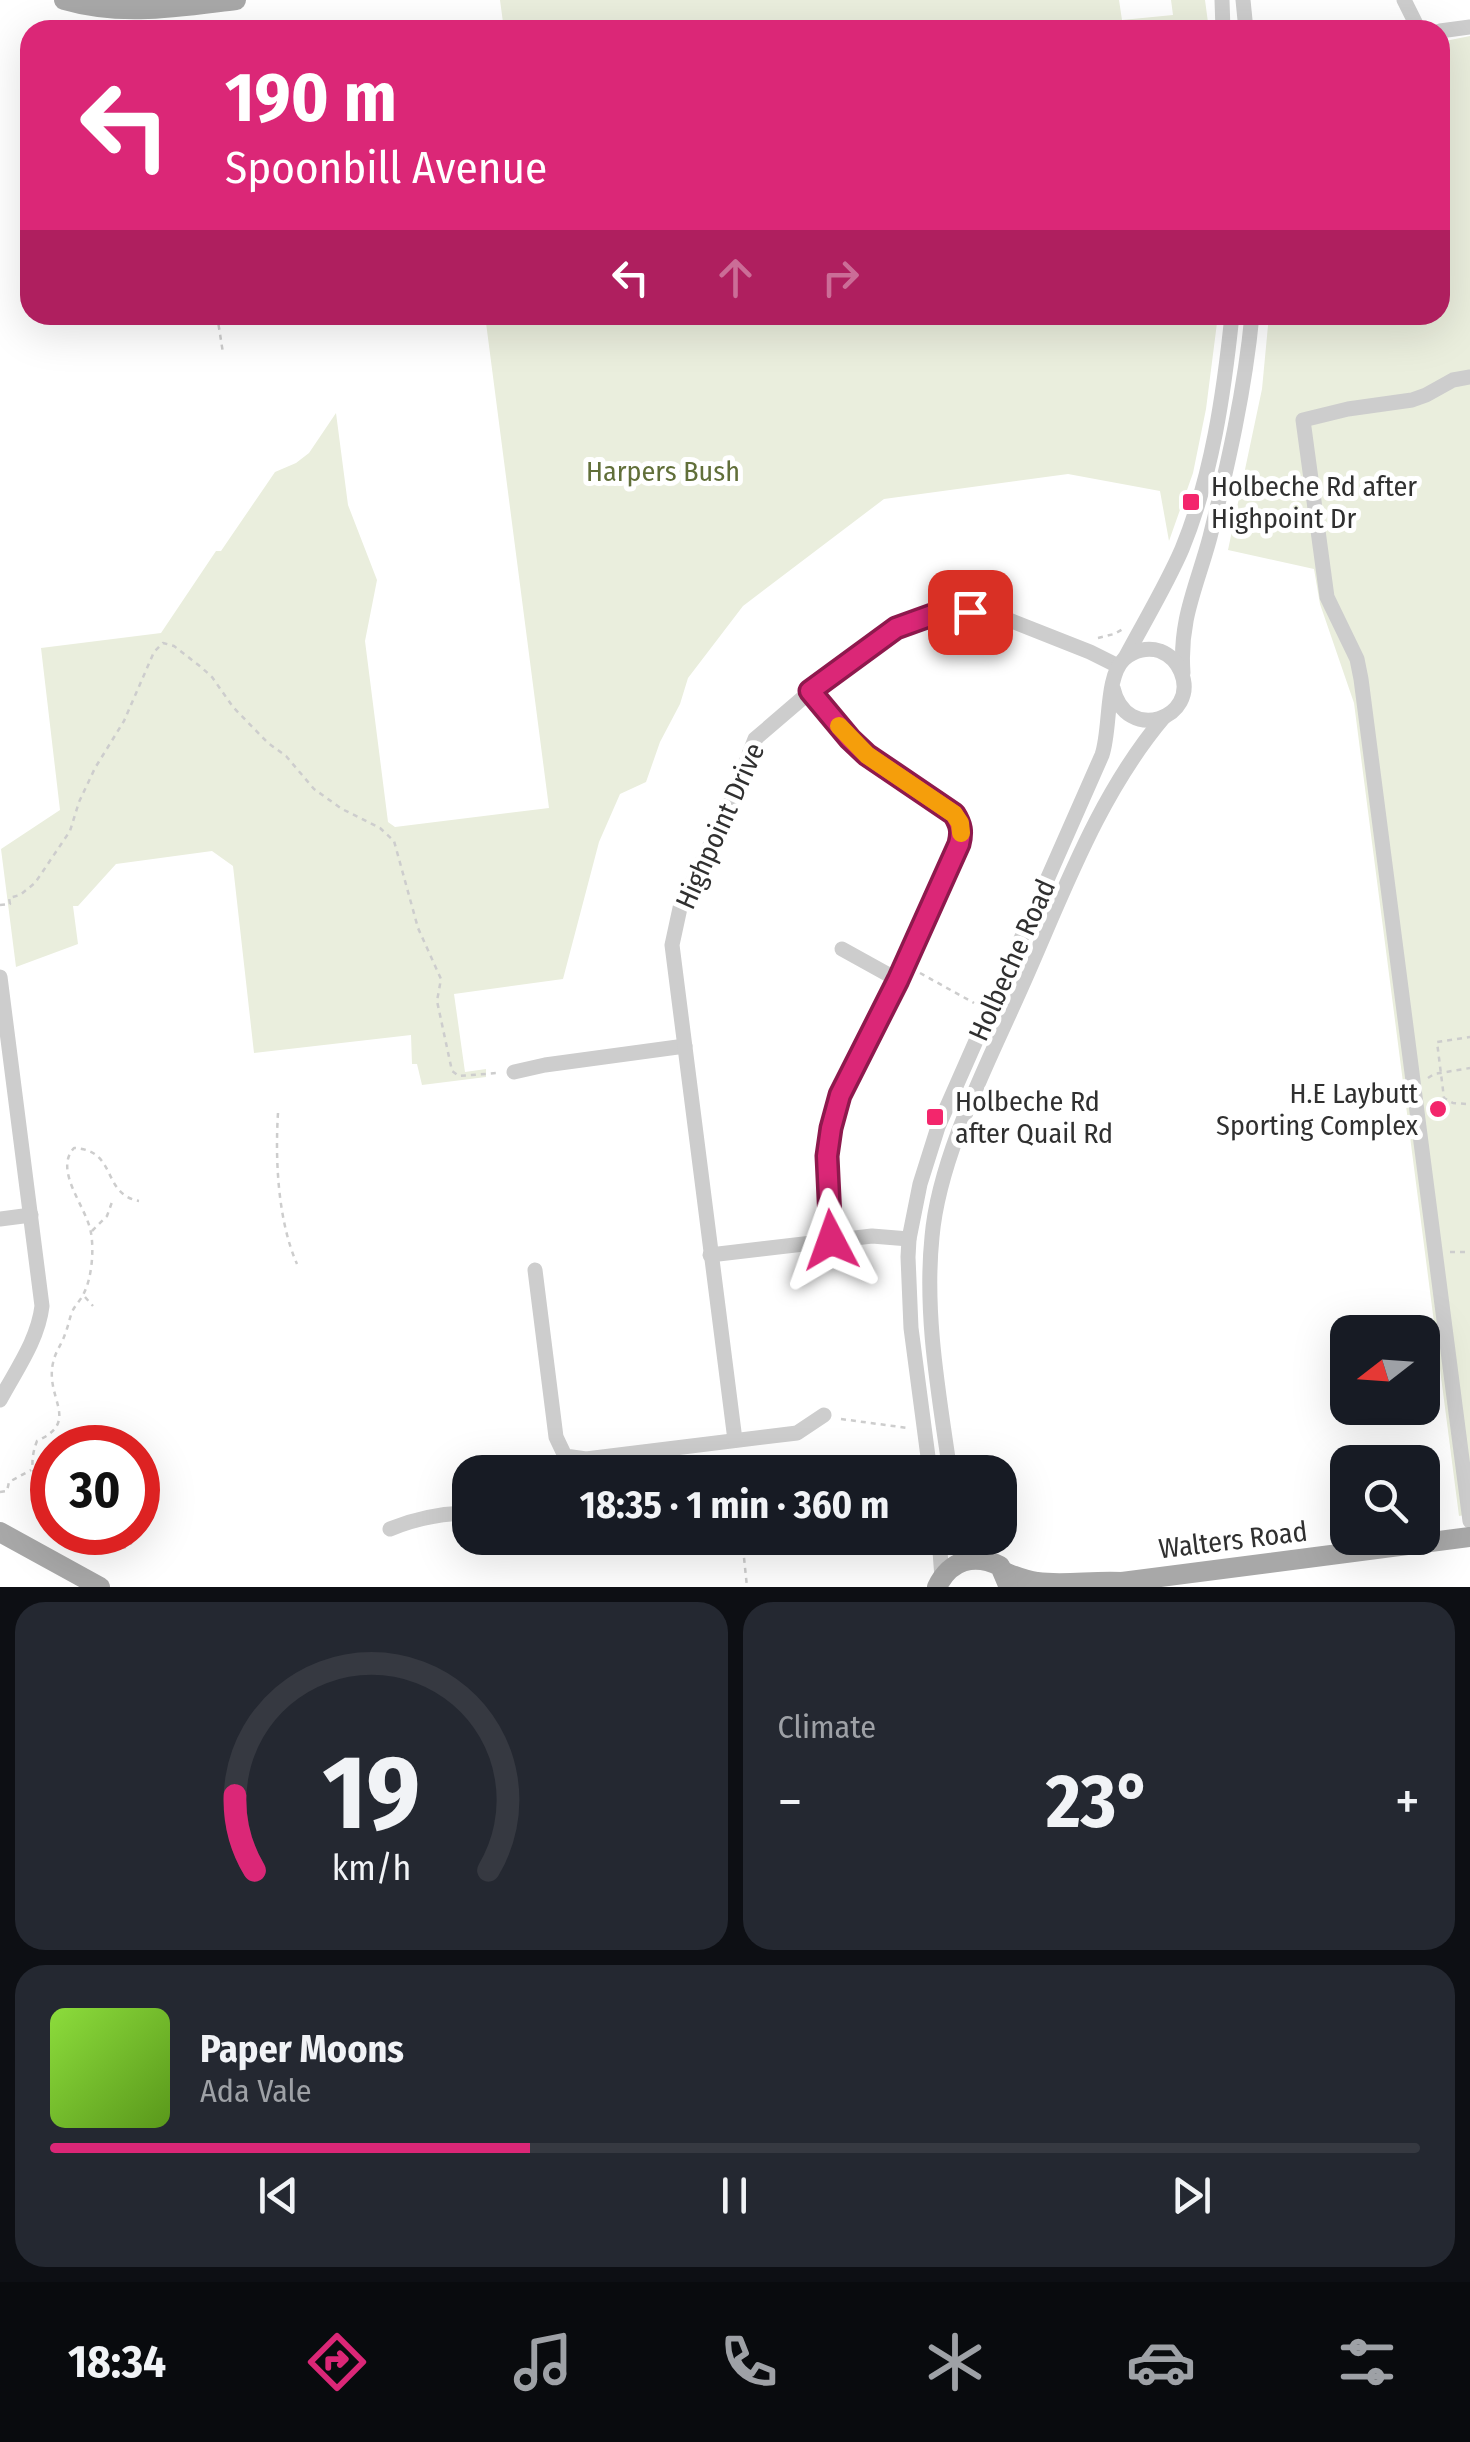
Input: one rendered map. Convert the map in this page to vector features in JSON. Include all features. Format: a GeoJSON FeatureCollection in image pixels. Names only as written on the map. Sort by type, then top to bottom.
{"type":"FeatureCollection","features":[{"type":"Feature","properties":{"kind":"main road"},"geometry":{"type":"LineString","coordinates":[[64,0],[156,10],[236,0]]}},
{"type":"Feature","properties":{"kind":"main road"},"geometry":{"type":"LineString","coordinates":[[0,1532],[72,1579],[100,1587]]}},
{"type":"Feature","properties":{"kind":"main road","name":"Walters Road"},"geometry":{"type":"LineString","coordinates":[[985,1560],[1000,1566],[1006,1580],[1098,1580],[1116,1584],[1470,1537]]}},
{"type":"Feature","properties":{"kind":"main road"},"geometry":{"type":"LineString","coordinates":[[937,1584],[956,1564],[985,1560]]}},
{"type":"Feature","properties":{"kind":"street"},"geometry":{"type":"LineString","coordinates":[[1231,325],[1204,483],[1182,548],[1114,676],[1115,699],[1122,709],[1142,720],[1164,718],[1174,711],[1184,690],[1185,619],[1232,448],[1250,325]]}},
{"type":"Feature","properties":{"kind":"street"},"geometry":{"type":"LineString","coordinates":[[1470,377],[1453,380],[1412,400],[1303,420],[1328,597],[1357,659],[1361,678],[1470,1521]]}},
{"type":"Feature","properties":{"kind":"street","name":"Highpoint Drive"},"geometry":{"type":"LineString","coordinates":[[735,1440],[672,945],[680,908],[729,806],[755,739],[810,691],[896,628],[946,610],[994,614],[1121,662]]}},
{"type":"Feature","properties":{"kind":"street"},"geometry":{"type":"LineString","coordinates":[[1121,662],[1142,650],[1153,649],[1173,659],[1184,678]]}},
{"type":"Feature","properties":{"kind":"street","name":"Holbeche Road"},"geometry":{"type":"LineString","coordinates":[[928,1455],[911,1328],[909,1239],[920,1184],[938,1127],[1102,754],[1112,688]]}},
{"type":"Feature","properties":{"kind":"street"},"geometry":{"type":"LineString","coordinates":[[810,691],[867,755],[945,806],[960,823],[959,844],[902,972],[840,1095],[827,1167],[831,1240]]}},
{"type":"Feature","properties":{"kind":"street","name":"Holbeche Road"},"geometry":{"type":"LineString","coordinates":[[948,1455],[931,1321],[932,1238],[940,1189],[978,1085],[1079,859],[1121,775],[1164,718]]}},
{"type":"Feature","properties":{"kind":"street"},"geometry":{"type":"LineString","coordinates":[[842,949],[902,972]]}},
{"type":"Feature","properties":{"kind":"street"},"geometry":{"type":"LineString","coordinates":[[0,976],[42,1312],[29,1347],[0,1400]]}},
{"type":"Feature","properties":{"kind":"street"},"geometry":{"type":"LineString","coordinates":[[514,1072],[685,1046]]}},
{"type":"Feature","properties":{"kind":"street"},"geometry":{"type":"LineString","coordinates":[[0,1219],[32,1215]]}},
{"type":"Feature","properties":{"kind":"street"},"geometry":{"type":"LineString","coordinates":[[710,1255],[872,1236],[909,1239]]}},
{"type":"Feature","properties":{"kind":"street"},"geometry":{"type":"LineString","coordinates":[[535,1270],[556,1437],[565,1456],[586,1459],[797,1432],[824,1415]]}},
{"type":"Feature","properties":{"kind":"street"},"geometry":{"type":"LineString","coordinates":[[390,1529],[452,1514]]}},
{"type":"Feature","properties":{"kind":"street"},"geometry":{"type":"LineString","coordinates":[[937,1584],[938,1555]]}},
{"type":"Feature","properties":{"kind":"street"},"geometry":{"type":"LineString","coordinates":[[981,1555],[985,1560]]}},
{"type":"Feature","properties":{"kind":"path"},"geometry":{"type":"LineString","coordinates":[[218,325],[222,354]]}},
{"type":"Feature","properties":{"kind":"path"},"geometry":{"type":"LineString","coordinates":[[1090,652],[1096,638],[1124,628]]}},
{"type":"Feature","properties":{"kind":"path"},"geometry":{"type":"LineString","coordinates":[[0,905],[10,904],[9,898],[35,883],[63,842],[154,652],[163,643],[169,644],[212,677],[232,707],[260,737],[286,756],[314,790],[380,828],[394,841],[418,928],[441,980],[438,1010],[452,1071],[460,1076],[514,1072]]}},
{"type":"Feature","properties":{"kind":"path"},"geometry":{"type":"LineString","coordinates":[[902,972],[978,1005]]}},
{"type":"Feature","properties":{"kind":"path"},"geometry":{"type":"LineString","coordinates":[[1466,1104],[1444,1098],[1437,1042],[1470,1037]]}},
{"type":"Feature","properties":{"kind":"path"},"geometry":{"type":"LineString","coordinates":[[278,1113],[276,1149],[287,1242],[297,1264]]}},
{"type":"Feature","properties":{"kind":"path"},"geometry":{"type":"LineString","coordinates":[[59,1425],[60,1411],[51,1384],[53,1363],[71,1314],[84,1296],[91,1232],[66,1158],[74,1148],[88,1150],[103,1160],[120,1193],[140,1201]]}},
{"type":"Feature","properties":{"kind":"path"},"geometry":{"type":"LineString","coordinates":[[91,1232],[107,1216],[112,1202]]}},
{"type":"Feature","properties":{"kind":"path"},"geometry":{"type":"LineString","coordinates":[[84,1296],[92,1306]]}},
{"type":"Feature","properties":{"kind":"path"},"geometry":{"type":"LineString","coordinates":[[824,1415],[924,1430]]}},
{"type":"Feature","properties":{"kind":"path"},"geometry":{"type":"LineString","coordinates":[[3,1482],[30,1471]]}},
{"type":"Feature","properties":{"kind":"path"},"geometry":{"type":"LineString","coordinates":[[0,1492],[8,1491],[10,1482]]}},
{"type":"Feature","properties":{"kind":"path"},"geometry":{"type":"LineString","coordinates":[[744,1555],[747,1587]]}},
{"type":"Feature","properties":{"kind":"green space"},"geometry":{"type":"Polygon","coordinates":[[[500,0],[1119,0],[1122,20],[503,20],[500,0]]]}},
{"type":"Feature","properties":{"kind":"green space"},"geometry":{"type":"Polygon","coordinates":[[[1171,0],[1205,0],[1208,20],[1122,20],[1173,15],[1171,0]]]}},
{"type":"Feature","properties":{"kind":"green space","name":"H.E Laybutt Sporting Complex"},"geometry":{"type":"Polygon","coordinates":[[[1470,36],[1470,1514],[1459,1516],[1440,1369],[1440,1315],[1433,1315],[1354,703],[1320,604],[1314,569],[1228,550],[1262,389],[1268,325],[1450,325],[1450,40],[1470,36]]]}},
{"type":"Feature","properties":{"kind":"green space","name":"Harpers Bush"},"geometry":{"type":"Polygon","coordinates":[[[486,325],[1217,325],[1193,473],[1169,541],[1160,491],[1068,474],[884,499],[743,606],[688,678],[646,782],[620,794],[599,842],[563,979],[454,994],[465,1072],[486,1069],[486,1077],[422,1085],[417,1064],[412,1064],[411,1035],[254,1053],[233,866],[212,851],[116,864],[78,906],[73,906],[78,944],[16,967],[1,849],[60,810],[41,648],[161,633],[275,472],[309,453],[336,413],[348,505],[377,580],[365,641],[388,822],[395,827],[549,808],[486,325]]]}},
{"type":"Feature","properties":{"kind":"slow traffic"},"geometry":{"type":"LineString","coordinates":[[839,726],[867,755],[945,806],[960,823],[961,833]]}},
{"type":"Feature","properties":{"kind":"place","name":"Holbeche Rd after Highpoint Dr"},"geometry":{"type":"Point","coordinates":[1191,502]}},
{"type":"Feature","properties":{"kind":"place","name":"H.E Laybutt Sporting Complex"},"geometry":{"type":"Point","coordinates":[1438,1109]}},
{"type":"Feature","properties":{"kind":"place","name":"Holbeche Rd after Quail Rd"},"geometry":{"type":"Point","coordinates":[935,1117]}},
{"type":"Feature","properties":{"kind":"route"},"geometry":{"type":"LineString","coordinates":[[831,1240],[827,1156],[840,1095],[906,965],[961,834],[954,814],[867,755],[810,691],[896,628],[946,610],[970,612]]}}]}
